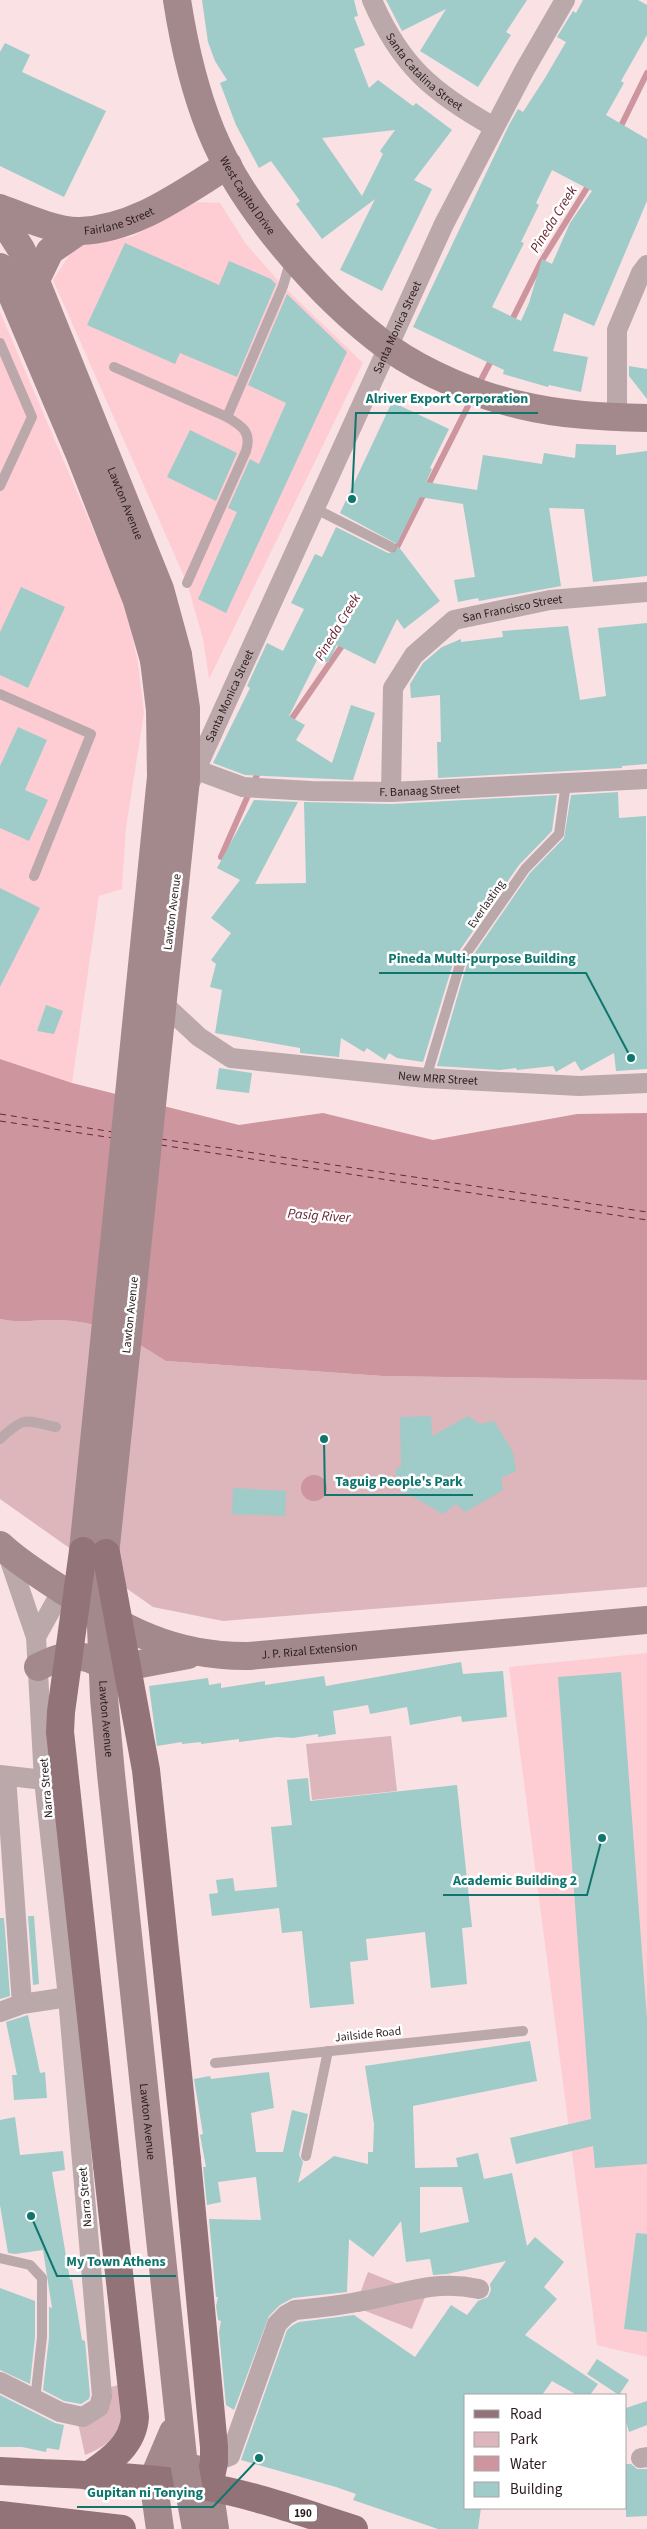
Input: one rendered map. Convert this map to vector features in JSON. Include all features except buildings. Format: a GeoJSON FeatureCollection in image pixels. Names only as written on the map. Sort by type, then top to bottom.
{"type":"FeatureCollection","features":[{"type":"Feature","properties":{"kind":"main road","name":"West Capitol Drive"},"geometry":{"type":"LineString","coordinates":[[177,0],[193,78],[212,132],[228,165],[271,231],[330,297],[390,348],[436,374],[518,405],[571,414],[647,418]]}},
{"type":"Feature","properties":{"kind":"main road","name":"Fairlane Street"},"geometry":{"type":"LineString","coordinates":[[0,208],[39,222],[79,231],[116,226],[149,213],[228,165]]}},
{"type":"Feature","properties":{"kind":"main road","name":"Lawton Avenue"},"geometry":{"type":"LineString","coordinates":[[0,216],[21,249],[35,279],[160,589],[166,658]]}},
{"type":"Feature","properties":{"kind":"main road"},"geometry":{"type":"LineString","coordinates":[[21,314],[35,279],[50,251],[79,231]]}},
{"type":"Feature","properties":{"kind":"main road","name":"Lawton Avenue"},"geometry":{"type":"LineString","coordinates":[[0,267],[21,314],[137,601],[166,658],[186,708],[186,779],[94,1552],[91,1728],[164,2453],[179,2529]]}},
{"type":"Feature","properties":{"kind":"main road","name":"J. P. Rizal Extension"},"geometry":{"type":"LineString","coordinates":[[4,1549],[94,1611],[158,1643],[200,1653],[249,1656],[647,1620]]}},
{"type":"Feature","properties":{"kind":"main road"},"geometry":{"type":"LineString","coordinates":[[94,1552],[146,1770],[187,2160],[215,2529]]}},
{"type":"Feature","properties":{"kind":"main road"},"geometry":{"type":"LineString","coordinates":[[88,2476],[108,2461],[126,2443],[133,2431],[135,2417],[60,1732],[61,1712],[94,1552]]}},
{"type":"Feature","properties":{"kind":"main road","name":"Lawton Avenue"},"geometry":{"type":"LineString","coordinates":[[94,1552],[100,1603],[104,1698],[110,1774],[182,2447],[196,2529]]}},
{"type":"Feature","properties":{"kind":"main road","name":"Lawton Avenue"},"geometry":{"type":"LineString","coordinates":[[94,1611],[96,1698],[173,2432],[154,2479]]}},
{"type":"Feature","properties":{"kind":"main road"},"geometry":{"type":"LineString","coordinates":[[96,1698],[106,1680],[122,1669],[140,1663],[200,1653]]}},
{"type":"Feature","properties":{"kind":"main road"},"geometry":{"type":"LineString","coordinates":[[38,1667],[70,1655],[82,1656],[95,1661]]}},
{"type":"Feature","properties":{"kind":"main road","name":"Lawton Avenue"},"geometry":{"type":"LineString","coordinates":[[173,2432],[212,2475]]}},
{"type":"Feature","properties":{"kind":"main road","name":"190"},"geometry":{"type":"LineString","coordinates":[[0,2471],[154,2479],[212,2475],[251,2497],[354,2529]]}},
{"type":"Feature","properties":{"kind":"main road"},"geometry":{"type":"LineString","coordinates":[[154,2479],[160,2529]]}},
{"type":"Feature","properties":{"kind":"main road"},"geometry":{"type":"LineString","coordinates":[[0,2515],[122,2529]]}},
{"type":"Feature","properties":{"kind":"street","name":"Santa Catalina Street"},"geometry":{"type":"LineString","coordinates":[[372,0],[384,28],[402,55],[415,70],[445,97],[494,127]]}},
{"type":"Feature","properties":{"kind":"street","name":"Santa Monica Street"},"geometry":{"type":"LineString","coordinates":[[231,1058],[199,1037],[166,1008],[148,988],[140,969],[142,927],[154,826],[166,811],[182,798],[197,770],[390,348],[444,224],[494,127],[565,0]]}},
{"type":"Feature","properties":{"kind":"street"},"geometry":{"type":"LineString","coordinates":[[617,417],[618,330],[641,273],[647,265]]}},
{"type":"Feature","properties":{"kind":"street","name":"San Francisco Street"},"geometry":{"type":"LineString","coordinates":[[391,792],[393,688],[414,655],[454,620],[550,600],[647,592]]}},
{"type":"Feature","properties":{"kind":"street","name":"F. Banaag Street"},"geometry":{"type":"LineString","coordinates":[[197,770],[253,788],[391,792],[647,779]]}},
{"type":"Feature","properties":{"kind":"street","name":"Santa Monica Street"},"geometry":{"type":"LineString","coordinates":[[166,1008],[183,836],[182,798]]}},
{"type":"Feature","properties":{"kind":"street"},"geometry":{"type":"LineString","coordinates":[[142,927],[174,930]]}},
{"type":"Feature","properties":{"kind":"street","name":"New MRR Street"},"geometry":{"type":"LineString","coordinates":[[231,1058],[426,1078],[579,1086],[647,1084]]}},
{"type":"Feature","properties":{"kind":"street","name":"Narra Street"},"geometry":{"type":"LineString","coordinates":[[0,2382],[60,2412],[83,2417],[99,2407],[102,2396],[68,1997],[44,1780],[36,1637],[4,1549]]}},
{"type":"Feature","properties":{"kind":"street"},"geometry":{"type":"LineString","coordinates":[[36,1637],[62,1590]]}},
{"type":"Feature","properties":{"kind":"street"},"geometry":{"type":"LineString","coordinates":[[22,2004],[3,1775],[44,1780]]}},
{"type":"Feature","properties":{"kind":"street"},"geometry":{"type":"LineString","coordinates":[[0,2012],[22,2004],[68,1997]]}},
{"type":"Feature","properties":{"kind":"street"},"geometry":{"type":"LineString","coordinates":[[212,2475],[230,2456],[277,2324],[286,2315],[295,2310],[358,2302],[425,2287],[450,2284],[479,2289]]}},
{"type":"Feature","properties":{"kind":"lane"},"geometry":{"type":"LineString","coordinates":[[227,418],[283,286],[292,256]]}},
{"type":"Feature","properties":{"kind":"lane"},"geometry":{"type":"LineString","coordinates":[[0,343],[32,418],[0,486]]}},
{"type":"Feature","properties":{"kind":"lane"},"geometry":{"type":"LineString","coordinates":[[114,366],[243,426],[248,434],[249,442],[188,583]]}},
{"type":"Feature","properties":{"kind":"lane"},"geometry":{"type":"LineString","coordinates":[[316,509],[391,547]]}},
{"type":"Feature","properties":{"kind":"lane"},"geometry":{"type":"LineString","coordinates":[[0,694],[91,734],[34,876]]}},
{"type":"Feature","properties":{"kind":"lane","name":"Everlasting"},"geometry":{"type":"LineString","coordinates":[[426,1078],[461,961],[525,869],[559,834],[566,783]]}},
{"type":"Feature","properties":{"kind":"lane"},"geometry":{"type":"LineString","coordinates":[[0,1439],[19,1422],[25,1420],[56,1427]]}},
{"type":"Feature","properties":{"kind":"lane","name":"Jailside Road"},"geometry":{"type":"LineString","coordinates":[[214,2063],[524,2031]]}},
{"type":"Feature","properties":{"kind":"lane"},"geometry":{"type":"LineString","coordinates":[[306,2156],[328,2051]]}},
{"type":"Feature","properties":{"kind":"lane"},"geometry":{"type":"LineString","coordinates":[[0,2258],[30,2265],[42,2278],[42,2337],[34,2400]]}},
{"type":"Feature","properties":{"kind":"shaded area"},"geometry":{"type":"Polygon","coordinates":[[[197,202],[220,203],[246,244],[283,286],[363,363],[209,679],[203,639],[187,583],[53,280],[77,243],[131,237],[197,202]]]}},
{"type":"Feature","properties":{"kind":"shaded area"},"geometry":{"type":"Polygon","coordinates":[[[0,312],[125,604],[138,663],[144,713],[126,828],[122,889],[99,896],[72,1083],[0,1059],[0,312]]]}},
{"type":"Feature","properties":{"kind":"shaded area"},"geometry":{"type":"Polygon","coordinates":[[[647,1653],[647,2357],[597,2345],[509,1667],[647,1653]]]}},
{"type":"Feature","properties":{"kind":"green space"},"geometry":{"type":"Polygon","coordinates":[[[0,1319],[70,1321],[100,1326],[126,1337],[166,1361],[383,1376],[647,1380],[647,1587],[223,1621],[153,1607],[0,1499],[0,1319]]]}},
{"type":"Feature","properties":{"kind":"green space"},"geometry":{"type":"Polygon","coordinates":[[[391,1736],[397,1791],[312,1800],[306,1744],[391,1736]]]}},
{"type":"Feature","properties":{"kind":"green space"},"geometry":{"type":"Polygon","coordinates":[[[368,2272],[426,2295],[412,2329],[355,2307],[368,2272]]]}},
{"type":"Feature","properties":{"kind":"green space"},"geometry":{"type":"Polygon","coordinates":[[[119,2385],[122,2419],[119,2428],[107,2443],[85,2455],[78,2423],[106,2388],[119,2385]]]}},
{"type":"Feature","properties":{"kind":"water","name":"Pasig River"},"geometry":{"type":"Polygon","coordinates":[[[0,1059],[72,1083],[239,1125],[323,1113],[433,1140],[577,1114],[647,1113],[647,1380],[383,1376],[166,1361],[126,1337],[100,1326],[70,1321],[0,1319],[0,1059]]]}},
{"type":"Feature","properties":{"kind":"water"},"geometry":{"type":"Polygon","coordinates":[[[314,1475],[323,1479],[327,1488],[323,1497],[314,1501],[305,1497],[301,1488],[305,1479],[314,1475]]]}},
{"type":"Feature","properties":{"kind":"waterway","name":"Pineda Creek"},"geometry":{"type":"LineString","coordinates":[[619,130],[647,73]]}},
{"type":"Feature","properties":{"kind":"waterway","name":"Pineda Creek"},"geometry":{"type":"LineString","coordinates":[[510,324],[541,262],[590,183]]}},
{"type":"Feature","properties":{"kind":"waterway","name":"Pineda Creek"},"geometry":{"type":"LineString","coordinates":[[481,380],[493,357]]}},
{"type":"Feature","properties":{"kind":"waterway","name":"Pineda Creek"},"geometry":{"type":"LineString","coordinates":[[391,559],[468,406]]}},
{"type":"Feature","properties":{"kind":"waterway","name":"Pineda Creek"},"geometry":{"type":"LineString","coordinates":[[288,724],[346,640]]}},
{"type":"Feature","properties":{"kind":"waterway","name":"Pineda Creek"},"geometry":{"type":"LineString","coordinates":[[221,857],[260,768]]}},
{"type":"Feature","properties":{"kind":"ferry route"},"geometry":{"type":"LineString","coordinates":[[0,1114],[113,1132]]}},
{"type":"Feature","properties":{"kind":"ferry route"},"geometry":{"type":"LineString","coordinates":[[0,1121],[113,1138]]}},
{"type":"Feature","properties":{"kind":"ferry route"},"geometry":{"type":"LineString","coordinates":[[161,1139],[647,1212]]}},
{"type":"Feature","properties":{"kind":"ferry route"},"geometry":{"type":"LineString","coordinates":[[161,1145],[647,1220]]}},
{"type":"Feature","properties":{"kind":"place","name":"Alriver Export Corporation"},"geometry":{"type":"Point","coordinates":[352,499]}},
{"type":"Feature","properties":{"kind":"place","name":"Pineda Multi-purpose Building"},"geometry":{"type":"Point","coordinates":[631,1058]}},
{"type":"Feature","properties":{"kind":"place","name":"Taguig People's Park"},"geometry":{"type":"Point","coordinates":[324,1439]}},
{"type":"Feature","properties":{"kind":"place","name":"Academic Building 2"},"geometry":{"type":"Point","coordinates":[602,1838]}},
{"type":"Feature","properties":{"kind":"place","name":"My Town Athens"},"geometry":{"type":"Point","coordinates":[31,2216]}},
{"type":"Feature","properties":{"kind":"place","name":"Gupitan ni Tonying"},"geometry":{"type":"Point","coordinates":[259,2458]}}]}
